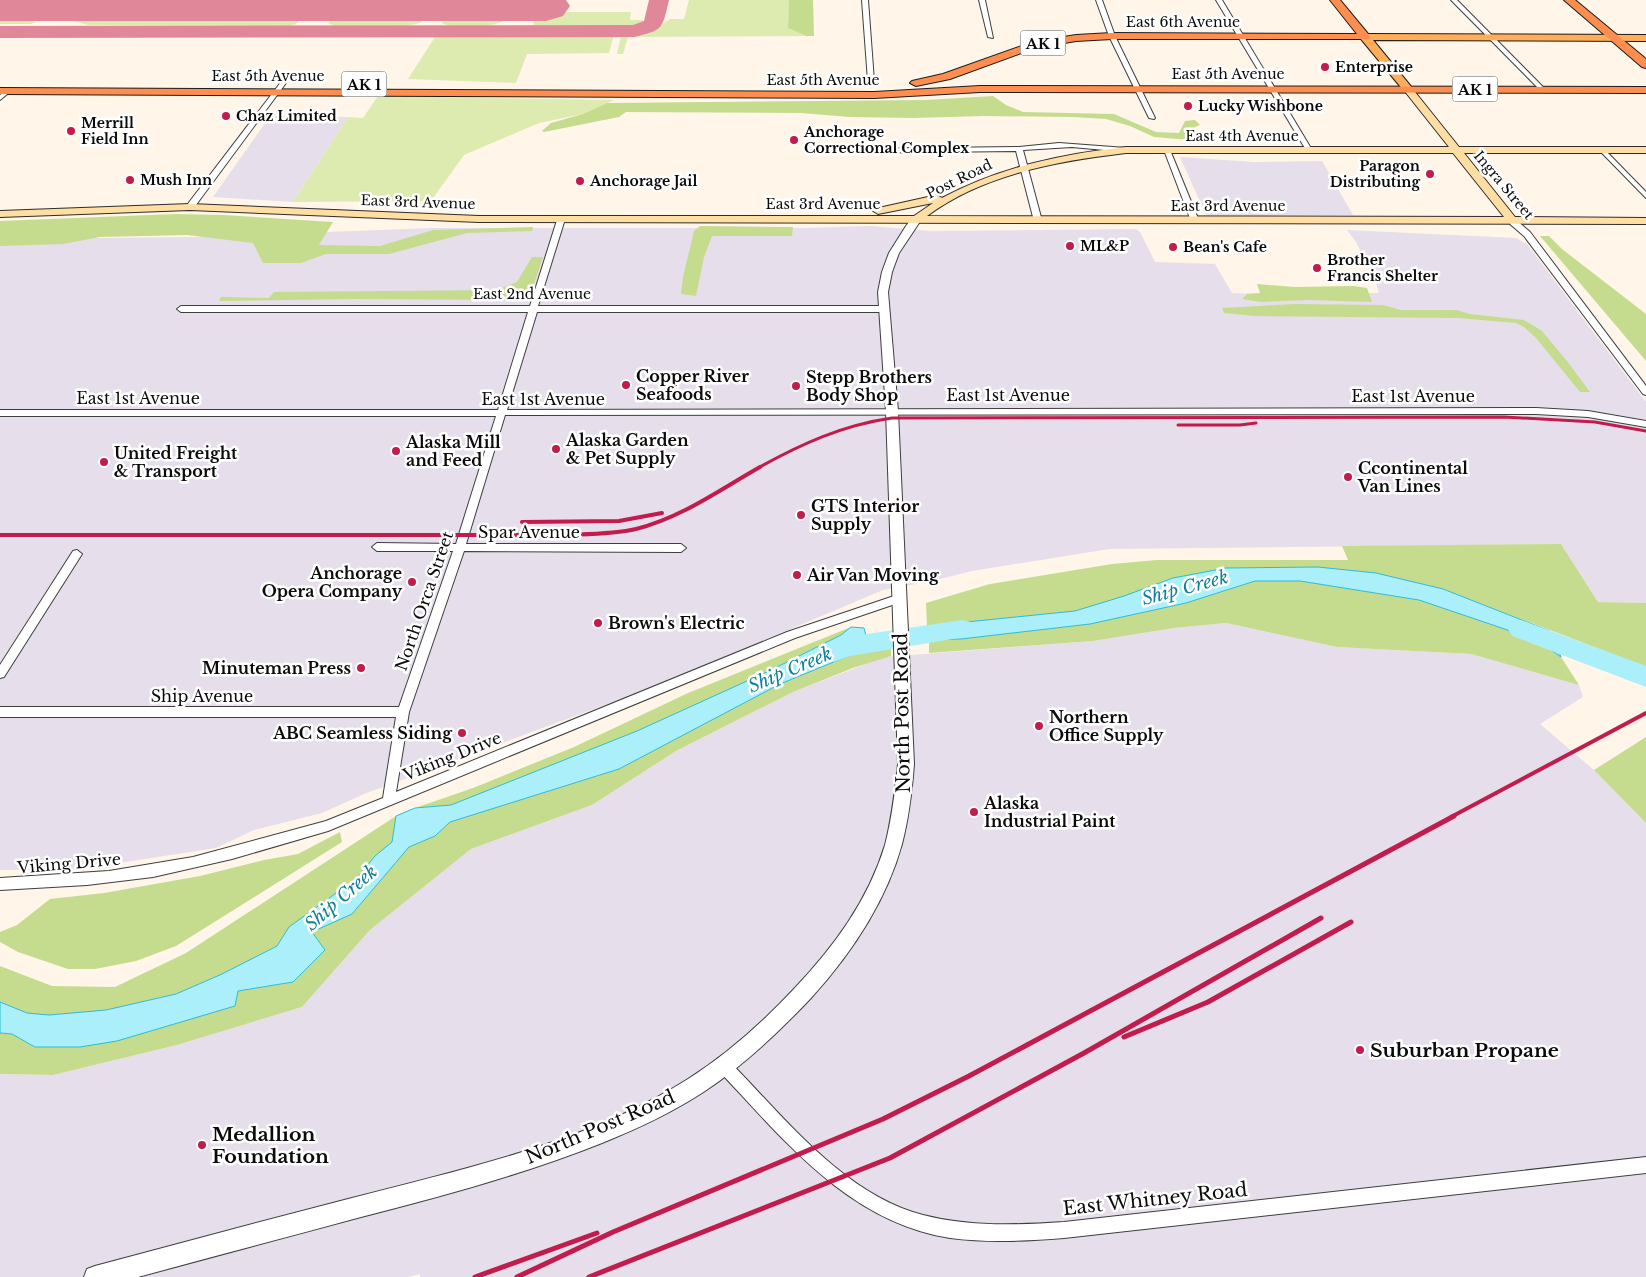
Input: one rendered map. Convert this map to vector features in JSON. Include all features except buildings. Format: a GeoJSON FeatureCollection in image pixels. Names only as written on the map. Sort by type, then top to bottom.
{"type":"FeatureCollection","features":[{"type":"Feature","properties":{"kind":"highway","name":"Ingra Street"},"geometry":{"type":"LineString","coordinates":[[1334,0],[1365,37]]}},
{"type":"Feature","properties":{"kind":"highway"},"geometry":{"type":"LineString","coordinates":[[1569,0],[1646,65]]}},
{"type":"Feature","properties":{"kind":"highway","name":"East 6th Avenue"},"geometry":{"type":"LineString","coordinates":[[727,88],[847,88],[914,83],[946,77],[1033,45],[1076,38],[1112,36],[1365,37]]}},
{"type":"Feature","properties":{"kind":"highway","name":"East 5th Avenue"},"geometry":{"type":"LineString","coordinates":[[2,91],[280,87],[727,88]]}},
{"type":"Feature","properties":{"kind":"highway","name":"East 5th Avenue"},"geometry":{"type":"LineString","coordinates":[[280,87],[478,94],[874,95],[980,89],[1646,90]]}},
{"type":"Feature","properties":{"kind":"main road","name":"East 6th Avenue"},"geometry":{"type":"LineString","coordinates":[[1365,37],[1646,38]]}},
{"type":"Feature","properties":{"kind":"main road","name":"Ingra Street"},"geometry":{"type":"LineString","coordinates":[[1365,37],[1500,205],[1501,210],[1513,222]]}},
{"type":"Feature","properties":{"kind":"main road","name":"East 4th Avenue"},"geometry":{"type":"LineString","coordinates":[[1126,150],[1646,150]]}},
{"type":"Feature","properties":{"kind":"main road","name":"Post Road"},"geometry":{"type":"LineString","coordinates":[[916,220],[938,204],[987,179],[1024,167],[1079,155],[1126,150]]}},
{"type":"Feature","properties":{"kind":"main road"},"geometry":{"type":"LineString","coordinates":[[818,219],[838,213],[875,211],[917,204],[985,177],[1024,167]]}},
{"type":"Feature","properties":{"kind":"main road"},"geometry":{"type":"LineString","coordinates":[[1500,205],[1516,216],[1552,221]]}},
{"type":"Feature","properties":{"kind":"main road","name":"East 3rd Avenue"},"geometry":{"type":"LineString","coordinates":[[0,214],[190,207],[430,218],[1646,221]]}},
{"type":"Feature","properties":{"kind":"street"},"geometry":{"type":"LineString","coordinates":[[865,0],[871,81]]}},
{"type":"Feature","properties":{"kind":"street"},"geometry":{"type":"LineString","coordinates":[[982,0],[991,37]]}},
{"type":"Feature","properties":{"kind":"street"},"geometry":{"type":"LineString","coordinates":[[1099,0],[1112,36],[1152,118]]}},
{"type":"Feature","properties":{"kind":"street"},"geometry":{"type":"LineString","coordinates":[[1219,0],[1309,150]]}},
{"type":"Feature","properties":{"kind":"street"},"geometry":{"type":"LineString","coordinates":[[1454,0],[1542,89]]}},
{"type":"Feature","properties":{"kind":"street"},"geometry":{"type":"LineString","coordinates":[[190,207],[280,87]]}},
{"type":"Feature","properties":{"kind":"street","name":"East 4th Avenue"},"geometry":{"type":"LineString","coordinates":[[838,151],[1019,149],[1033,147],[1098,147],[1126,150]]}},
{"type":"Feature","properties":{"kind":"street"},"geometry":{"type":"LineString","coordinates":[[1019,149],[1038,221]]}},
{"type":"Feature","properties":{"kind":"street"},"geometry":{"type":"LineString","coordinates":[[1167,150],[1195,221]]}},
{"type":"Feature","properties":{"kind":"street"},"geometry":{"type":"LineString","coordinates":[[1602,150],[1646,196]]}},
{"type":"Feature","properties":{"kind":"street","name":"North Orca Street"},"geometry":{"type":"LineString","coordinates":[[389,799],[404,712],[460,547],[561,219]]}},
{"type":"Feature","properties":{"kind":"street","name":"Post Road"},"geometry":{"type":"LineString","coordinates":[[892,411],[884,309],[884,278],[895,248],[916,220]]}},
{"type":"Feature","properties":{"kind":"street","name":"Ingra Street"},"geometry":{"type":"LineString","coordinates":[[1513,222],[1527,234],[1646,392]]}},
{"type":"Feature","properties":{"kind":"street","name":"East 2nd Avenue"},"geometry":{"type":"LineString","coordinates":[[181,309],[884,309]]}},
{"type":"Feature","properties":{"kind":"street","name":"East 1st Avenue"},"geometry":{"type":"LineString","coordinates":[[0,413],[500,414],[892,411],[1536,411],[1588,414],[1646,424]]}},
{"type":"Feature","properties":{"kind":"street","name":"North Post Road"},"geometry":{"type":"LineString","coordinates":[[95,1277],[437,1186],[521,1161],[637,1117],[688,1090],[724,1066],[805,992],[839,952],[862,918],[884,874],[896,843],[905,797],[906,764],[892,411]]}},
{"type":"Feature","properties":{"kind":"street","name":"Spar Avenue"},"geometry":{"type":"LineString","coordinates":[[377,548],[681,548]]}},
{"type":"Feature","properties":{"kind":"street"},"geometry":{"type":"LineString","coordinates":[[0,674],[77,554]]}},
{"type":"Feature","properties":{"kind":"street","name":"Viking Drive"},"geometry":{"type":"LineString","coordinates":[[0,884],[100,878],[174,867],[268,844],[328,826],[389,799],[791,635],[900,598]]}},
{"type":"Feature","properties":{"kind":"street","name":"Ship Avenue"},"geometry":{"type":"LineString","coordinates":[[0,712],[404,712]]}},
{"type":"Feature","properties":{"kind":"street","name":"East Whitney Road"},"geometry":{"type":"LineString","coordinates":[[724,1066],[808,1152],[838,1180],[863,1197],[895,1214],[933,1226],[976,1233],[1081,1228],[1646,1165]]}},
{"type":"Feature","properties":{"kind":"shaded area"},"geometry":{"type":"Polygon","coordinates":[[[270,116],[348,117],[293,202],[213,197],[270,116]]]}},
{"type":"Feature","properties":{"kind":"shaded area"},"geometry":{"type":"Polygon","coordinates":[[[1180,157],[1254,162],[1322,161],[1353,215],[1206,215],[1180,157]]]}},
{"type":"Feature","properties":{"kind":"shaded area"},"geometry":{"type":"Polygon","coordinates":[[[870,226],[931,231],[1136,229],[1140,232],[1155,262],[1215,264],[1232,293],[1262,294],[1379,293],[1374,278],[1356,242],[1347,230],[1516,238],[1527,244],[1646,402],[1646,603],[1598,602],[1561,544],[1109,549],[972,571],[883,590],[654,687],[364,794],[322,813],[254,830],[216,848],[80,869],[0,870],[0,239],[195,237],[433,228],[806,228],[870,226]]]}},
{"type":"Feature","properties":{"kind":"shaded area"},"geometry":{"type":"Polygon","coordinates":[[[1226,623],[1337,647],[1471,654],[1579,685],[1583,697],[1540,724],[1594,770],[1646,823],[1646,1277],[420,1277],[420,1274],[408,1277],[0,1277],[0,1074],[53,1075],[177,1045],[302,1007],[370,930],[471,849],[592,805],[676,751],[793,692],[884,657],[1093,641],[1174,628],[1226,623]]]}},
{"type":"Feature","properties":{"kind":"green space"},"geometry":{"type":"Polygon","coordinates":[[[689,0],[789,0],[788,28],[806,36],[628,37],[623,54],[617,54],[621,36],[654,29],[670,19],[684,19],[689,0]]]}},
{"type":"Feature","properties":{"kind":"green space"},"geometry":{"type":"Polygon","coordinates":[[[789,0],[813,0],[814,36],[806,36],[788,28],[789,0]]]}},
{"type":"Feature","properties":{"kind":"green space"},"geometry":{"type":"Polygon","coordinates":[[[542,12],[631,12],[630,20],[642,20],[645,22],[639,26],[632,27],[538,27],[533,24],[536,14],[542,12]]]}},
{"type":"Feature","properties":{"kind":"green space"},"geometry":{"type":"Polygon","coordinates":[[[343,13],[420,13],[426,16],[420,23],[405,26],[335,26],[328,23],[331,18],[343,13]]]}},
{"type":"Feature","properties":{"kind":"green space"},"geometry":{"type":"Polygon","coordinates":[[[499,13],[505,16],[505,20],[492,25],[455,27],[442,23],[443,18],[452,14],[499,13]]]}},
{"type":"Feature","properties":{"kind":"green space"},"geometry":{"type":"Polygon","coordinates":[[[0,14],[36,22],[31,24],[0,24],[0,14]]]}},
{"type":"Feature","properties":{"kind":"green space"},"geometry":{"type":"Polygon","coordinates":[[[59,14],[298,14],[302,17],[296,24],[288,26],[89,25],[56,17],[59,14]]]}},
{"type":"Feature","properties":{"kind":"green space"},"geometry":{"type":"Polygon","coordinates":[[[546,34],[614,34],[609,53],[527,54],[516,83],[408,79],[435,37],[533,37],[546,34]]]}},
{"type":"Feature","properties":{"kind":"green space"},"geometry":{"type":"Polygon","coordinates":[[[378,96],[614,100],[583,114],[539,123],[464,155],[431,201],[293,202],[348,117],[363,118],[378,96]]]}},
{"type":"Feature","properties":{"kind":"green space"},"geometry":{"type":"Polygon","coordinates":[[[993,96],[1006,105],[1023,112],[1114,114],[1156,132],[1179,133],[1185,121],[1195,120],[1200,125],[1195,127],[1190,140],[1154,137],[1130,126],[1106,119],[1073,117],[985,116],[913,118],[850,117],[801,113],[626,112],[619,117],[542,131],[551,123],[583,114],[607,103],[926,100],[993,96]]]}},
{"type":"Feature","properties":{"kind":"green space"},"geometry":{"type":"Polygon","coordinates":[[[176,214],[333,222],[319,245],[380,246],[433,230],[533,227],[532,231],[467,233],[389,254],[326,254],[301,263],[263,263],[253,243],[187,235],[100,237],[63,244],[0,246],[0,221],[176,214]]]}},
{"type":"Feature","properties":{"kind":"green space"},"geometry":{"type":"Polygon","coordinates":[[[700,226],[793,227],[792,236],[712,236],[704,257],[696,296],[681,294],[694,231],[700,226]]]}},
{"type":"Feature","properties":{"kind":"green space"},"geometry":{"type":"Polygon","coordinates":[[[1540,236],[1549,236],[1562,249],[1646,314],[1646,361],[1540,236]]]}},
{"type":"Feature","properties":{"kind":"green space"},"geometry":{"type":"Polygon","coordinates":[[[532,257],[543,257],[529,299],[219,301],[221,297],[269,298],[274,292],[496,290],[517,282],[532,257]]]}},
{"type":"Feature","properties":{"kind":"green space"},"geometry":{"type":"Polygon","coordinates":[[[1257,284],[1295,287],[1354,286],[1367,288],[1372,302],[1308,300],[1261,302],[1242,299],[1247,294],[1260,293],[1257,284]]]}},
{"type":"Feature","properties":{"kind":"green space"},"geometry":{"type":"Polygon","coordinates":[[[1295,304],[1383,305],[1401,310],[1457,310],[1470,314],[1524,320],[1542,331],[1590,392],[1580,392],[1536,338],[1524,327],[1516,323],[1458,318],[1255,316],[1224,313],[1222,308],[1295,304]]]}},
{"type":"Feature","properties":{"kind":"green space"},"geometry":{"type":"Polygon","coordinates":[[[1561,544],[1598,602],[1646,603],[1646,667],[1443,589],[1376,573],[1318,567],[1226,568],[1075,611],[927,626],[926,603],[990,584],[1112,564],[1157,560],[1348,560],[1342,546],[1561,544]]]}},
{"type":"Feature","properties":{"kind":"green space"},"geometry":{"type":"Polygon","coordinates":[[[1255,581],[1300,581],[1419,600],[1537,640],[1561,657],[1579,685],[1471,654],[1337,647],[1226,623],[1174,628],[1093,641],[929,653],[929,640],[961,639],[1090,624],[1186,603],[1255,581]]]}},
{"type":"Feature","properties":{"kind":"green space"},"geometry":{"type":"Polygon","coordinates":[[[851,627],[841,635],[769,671],[637,731],[451,805],[415,808],[473,788],[574,747],[688,693],[851,627]]]}},
{"type":"Feature","properties":{"kind":"green space"},"geometry":{"type":"Polygon","coordinates":[[[891,648],[891,656],[853,668],[793,692],[676,751],[592,805],[471,849],[370,930],[302,1007],[177,1045],[53,1075],[0,1074],[0,1033],[12,1034],[35,1047],[192,1018],[235,1006],[238,991],[293,982],[312,932],[352,914],[409,847],[435,836],[450,822],[619,769],[780,684],[863,650],[891,648]]]}},
{"type":"Feature","properties":{"kind":"green space"},"geometry":{"type":"Polygon","coordinates":[[[1646,737],[1646,823],[1594,770],[1646,737]]]}},
{"type":"Feature","properties":{"kind":"green space"},"geometry":{"type":"Polygon","coordinates":[[[396,816],[392,842],[375,856],[357,878],[289,927],[277,946],[222,974],[176,994],[106,1010],[49,1016],[27,1013],[0,1002],[0,966],[52,986],[115,987],[186,953],[396,816]]]}},
{"type":"Feature","properties":{"kind":"green space"},"geometry":{"type":"Polygon","coordinates":[[[340,832],[342,842],[176,946],[136,961],[95,969],[68,969],[18,952],[0,942],[0,932],[17,925],[50,899],[104,893],[200,876],[264,860],[298,854],[340,832]]]}},
{"type":"Feature","properties":{"kind":"water"},"geometry":{"type":"Polygon","coordinates":[[[1318,567],[1376,573],[1443,589],[1550,631],[1561,657],[1537,640],[1419,600],[1300,581],[1255,581],[1186,603],[1090,624],[961,639],[929,640],[927,626],[1075,611],[1173,578],[1226,568],[1318,567]]]}},
{"type":"Feature","properties":{"kind":"water"},"geometry":{"type":"Polygon","coordinates":[[[851,627],[864,628],[870,650],[863,650],[780,684],[619,769],[450,822],[435,836],[409,847],[352,914],[312,932],[325,950],[293,982],[238,991],[235,1006],[117,1041],[80,1047],[35,1047],[12,1034],[0,1033],[0,1002],[27,1013],[49,1015],[106,1010],[176,994],[222,974],[277,946],[289,927],[357,878],[375,856],[392,842],[396,816],[415,808],[451,805],[637,731],[769,671],[841,635],[851,627]]]}},
{"type":"Feature","properties":{"kind":"waterway","name":"Ship Creek"},"geometry":{"type":"LineString","coordinates":[[834,652],[847,647],[962,629]]}},
{"type":"Feature","properties":{"kind":"waterway","name":"Ship Creek"},"geometry":{"type":"LineString","coordinates":[[1521,629],[1646,677]]}},
{"type":"Feature","properties":{"kind":"taxiway"},"geometry":{"type":"LineString","coordinates":[[0,5],[37,0]]}},
{"type":"Feature","properties":{"kind":"taxiway"},"geometry":{"type":"LineString","coordinates":[[305,6],[321,5],[334,0]]}},
{"type":"Feature","properties":{"kind":"taxiway"},"geometry":{"type":"LineString","coordinates":[[418,6],[436,4],[446,0]]}},
{"type":"Feature","properties":{"kind":"taxiway"},"geometry":{"type":"LineString","coordinates":[[0,32],[634,31],[653,25],[659,0]]}},
{"type":"Feature","properties":{"kind":"runway"},"geometry":{"type":"LineString","coordinates":[[0,6],[546,6]]}},
{"type":"Feature","properties":{"kind":"railway"},"geometry":{"type":"LineString","coordinates":[[758,468],[790,451],[839,431],[856,425],[892,418],[1504,417],[1595,422],[1646,431]]}},
{"type":"Feature","properties":{"kind":"railway"},"geometry":{"type":"LineString","coordinates":[[1178,425],[1240,425],[1256,423]]}},
{"type":"Feature","properties":{"kind":"railway"},"geometry":{"type":"LineString","coordinates":[[0,535],[567,535],[611,533],[636,529],[669,518],[760,467]]}},
{"type":"Feature","properties":{"kind":"railway"},"geometry":{"type":"LineString","coordinates":[[522,522],[619,521],[662,513]]}},
{"type":"Feature","properties":{"kind":"railway"},"geometry":{"type":"LineString","coordinates":[[1451,817],[1646,713]]}},
{"type":"Feature","properties":{"kind":"railway"},"geometry":{"type":"LineString","coordinates":[[517,1277],[613,1232],[883,1119],[969,1076],[1454,816]]}},
{"type":"Feature","properties":{"kind":"railway"},"geometry":{"type":"LineString","coordinates":[[589,1277],[890,1158],[1084,1053],[1321,918]]}},
{"type":"Feature","properties":{"kind":"railway"},"geometry":{"type":"LineString","coordinates":[[1124,1037],[1208,1002],[1351,922]]}},
{"type":"Feature","properties":{"kind":"railway"},"geometry":{"type":"LineString","coordinates":[[475,1277],[597,1233]]}},
{"type":"Feature","properties":{"kind":"place","name":"Enterprise"},"geometry":{"type":"Point","coordinates":[1325,67]}},
{"type":"Feature","properties":{"kind":"place","name":"Lucky Wishbone"},"geometry":{"type":"Point","coordinates":[1188,106]}},
{"type":"Feature","properties":{"kind":"place","name":"Chaz Limited"},"geometry":{"type":"Point","coordinates":[226,116]}},
{"type":"Feature","properties":{"kind":"place","name":"Merrill Field Inn"},"geometry":{"type":"Point","coordinates":[71,131]}},
{"type":"Feature","properties":{"kind":"place","name":"Anchorage Correctional Complex"},"geometry":{"type":"Point","coordinates":[794,140]}},
{"type":"Feature","properties":{"kind":"place","name":"Paragon Distributing"},"geometry":{"type":"Point","coordinates":[1430,174]}},
{"type":"Feature","properties":{"kind":"place","name":"Mush Inn"},"geometry":{"type":"Point","coordinates":[130,180]}},
{"type":"Feature","properties":{"kind":"place","name":"Anchorage Jail"},"geometry":{"type":"Point","coordinates":[580,181]}},
{"type":"Feature","properties":{"kind":"place","name":"ML&P"},"geometry":{"type":"Point","coordinates":[1070,246]}},
{"type":"Feature","properties":{"kind":"place","name":"Bean's Cafe"},"geometry":{"type":"Point","coordinates":[1173,247]}},
{"type":"Feature","properties":{"kind":"place","name":"Brother Francis Shelter"},"geometry":{"type":"Point","coordinates":[1317,268]}},
{"type":"Feature","properties":{"kind":"place","name":"Copper River Seafoods"},"geometry":{"type":"Point","coordinates":[626,385]}},
{"type":"Feature","properties":{"kind":"place","name":"Stepp Brothers Body Shop"},"geometry":{"type":"Point","coordinates":[796,386]}},
{"type":"Feature","properties":{"kind":"place","name":"Alaska Garden & Pet Supply"},"geometry":{"type":"Point","coordinates":[556,449]}},
{"type":"Feature","properties":{"kind":"place","name":"Alaska Mill and Feed"},"geometry":{"type":"Point","coordinates":[396,451]}},
{"type":"Feature","properties":{"kind":"place","name":"United Freight & Transport"},"geometry":{"type":"Point","coordinates":[104,462]}},
{"type":"Feature","properties":{"kind":"place","name":"Ccontinental Van Lines"},"geometry":{"type":"Point","coordinates":[1348,477]}},
{"type":"Feature","properties":{"kind":"place","name":"GTS Interior Supply"},"geometry":{"type":"Point","coordinates":[801,515]}},
{"type":"Feature","properties":{"kind":"place","name":"Air Van Moving"},"geometry":{"type":"Point","coordinates":[797,575]}},
{"type":"Feature","properties":{"kind":"place","name":"Anchorage Opera Company"},"geometry":{"type":"Point","coordinates":[412,582]}},
{"type":"Feature","properties":{"kind":"place","name":"Brown's Electric"},"geometry":{"type":"Point","coordinates":[598,623]}},
{"type":"Feature","properties":{"kind":"place","name":"Minuteman Press"},"geometry":{"type":"Point","coordinates":[361,668]}},
{"type":"Feature","properties":{"kind":"place","name":"Northern Office Supply"},"geometry":{"type":"Point","coordinates":[1039,726]}},
{"type":"Feature","properties":{"kind":"place","name":"ABC Seamless Siding"},"geometry":{"type":"Point","coordinates":[462,733]}},
{"type":"Feature","properties":{"kind":"place","name":"Alaska Industrial Paint"},"geometry":{"type":"Point","coordinates":[974,812]}},
{"type":"Feature","properties":{"kind":"place","name":"Suburban Propane"},"geometry":{"type":"Point","coordinates":[1360,1050]}},
{"type":"Feature","properties":{"kind":"place","name":"Medallion Foundation"},"geometry":{"type":"Point","coordinates":[202,1145]}}]}
